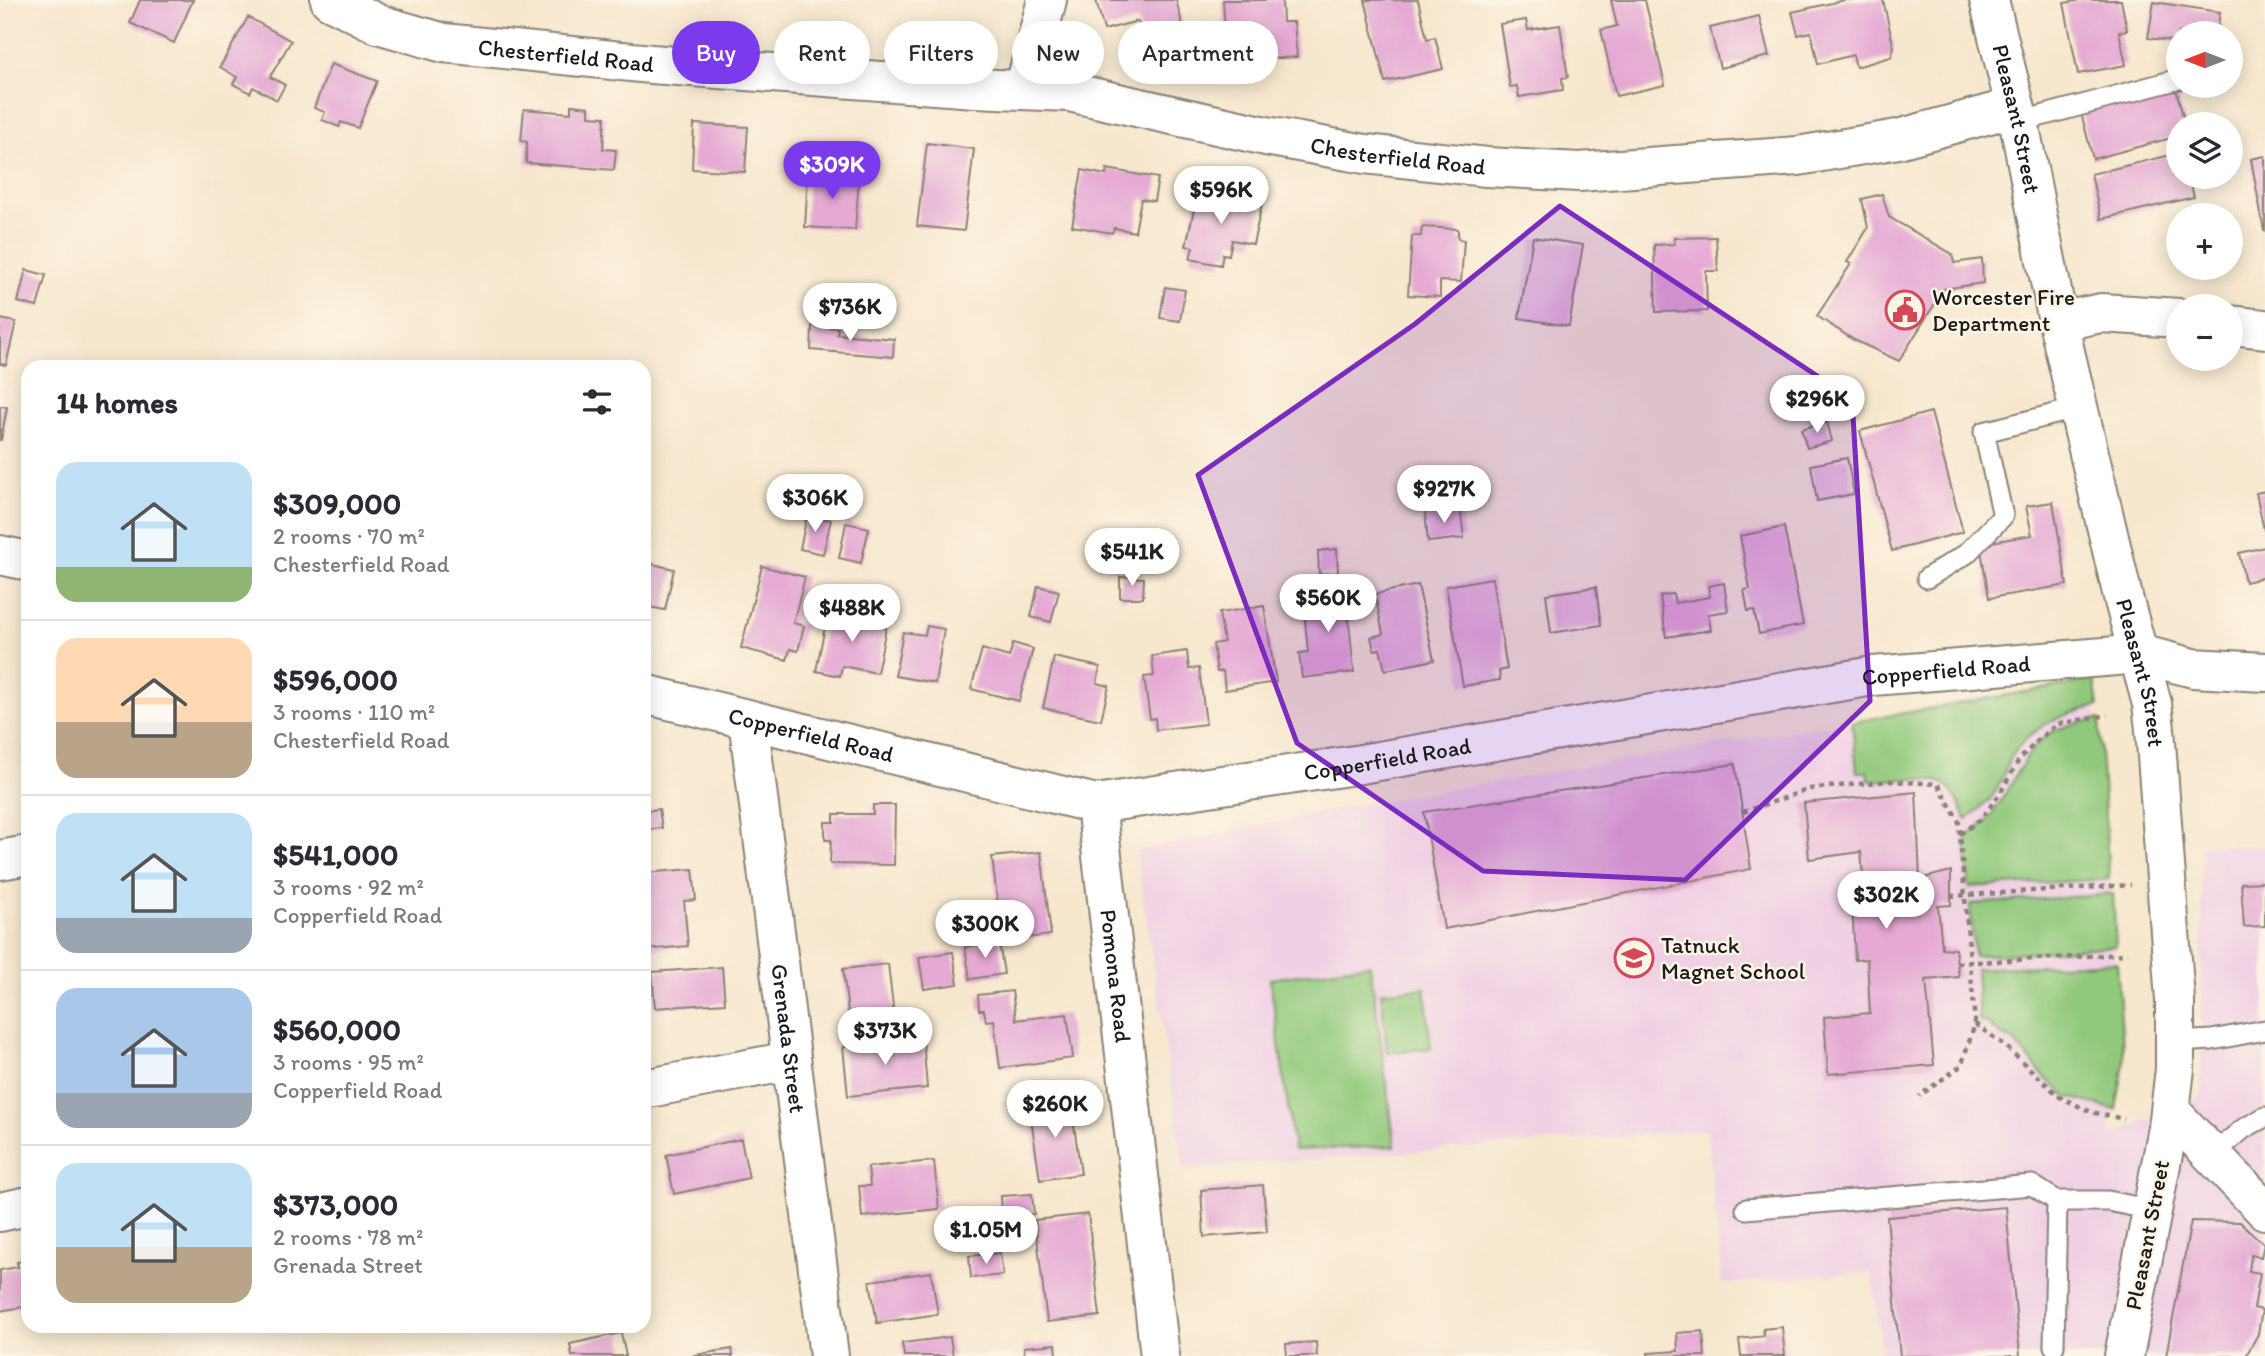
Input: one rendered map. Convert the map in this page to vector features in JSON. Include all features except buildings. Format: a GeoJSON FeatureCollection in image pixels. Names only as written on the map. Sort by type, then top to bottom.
{"type":"FeatureCollection","features":[{"type":"Feature","properties":{"kind":"street","name":"Chesterfield Road"},"geometry":{"type":"LineString","coordinates":[[330,0],[378,24],[444,43],[651,64],[1069,92],[1266,136],[1365,154],[1487,167],[1579,172],[1798,156],[2017,115]]}},
{"type":"Feature","properties":{"kind":"street"},"geometry":{"type":"LineString","coordinates":[[1024,90],[1047,0]]}},
{"type":"Feature","properties":{"kind":"street","name":"Pleasant Street"},"geometry":{"type":"LineString","coordinates":[[1989,0],[2017,115],[2058,322],[2154,717],[2175,1000],[2175,1042],[2171,1112],[2124,1356]]}},
{"type":"Feature","properties":{"kind":"street"},"geometry":{"type":"LineString","coordinates":[[2058,322],[2101,313],[2166,317]]}},
{"type":"Feature","properties":{"kind":"street"},"geometry":{"type":"LineString","coordinates":[[2243,327],[2265,330]]}},
{"type":"Feature","properties":{"kind":"street"},"geometry":{"type":"LineString","coordinates":[[0,555],[21,560]]}},
{"type":"Feature","properties":{"kind":"street","name":"Copperfield Road"},"geometry":{"type":"LineString","coordinates":[[651,696],[1096,804],[1355,765],[1873,676],[2140,654],[2193,668],[2265,672]]}},
{"type":"Feature","properties":{"kind":"street","name":"Grenada Street"},"geometry":{"type":"LineString","coordinates":[[748,719],[829,1356]]}},
{"type":"Feature","properties":{"kind":"street","name":"Pomona Road"},"geometry":{"type":"LineString","coordinates":[[1096,804],[1160,1356]]}},
{"type":"Feature","properties":{"kind":"street"},"geometry":{"type":"LineString","coordinates":[[0,860],[21,856]]}},
{"type":"Feature","properties":{"kind":"street"},"geometry":{"type":"LineString","coordinates":[[651,1087],[790,1061]]}},
{"type":"Feature","properties":{"kind":"street"},"geometry":{"type":"LineString","coordinates":[[2171,1112],[2265,1210]]}},
{"type":"Feature","properties":{"kind":"street"},"geometry":{"type":"LineString","coordinates":[[0,1212],[21,1208]]}},
{"type":"Feature","properties":{"kind":"lane"},"geometry":{"type":"LineString","coordinates":[[2017,115],[2166,82]]}},
{"type":"Feature","properties":{"kind":"lane"},"geometry":{"type":"LineString","coordinates":[[1927,578],[1966,554],[2003,516],[1984,432],[2079,408]]}},
{"type":"Feature","properties":{"kind":"lane"},"geometry":{"type":"LineString","coordinates":[[2175,1042],[2212,1040],[2265,1030]]}},
{"type":"Feature","properties":{"kind":"lane"},"geometry":{"type":"LineString","coordinates":[[2212,1156],[2243,1129],[2265,1116]]}},
{"type":"Feature","properties":{"kind":"lane"},"geometry":{"type":"LineString","coordinates":[[1746,1209],[2032,1185],[2057,1201],[2108,1200],[2152,1210]]}},
{"type":"Feature","properties":{"kind":"lane"},"geometry":{"type":"LineString","coordinates":[[2054,1346],[2057,1201]]}},
{"type":"Feature","properties":{"kind":"path"},"geometry":{"type":"LineString","coordinates":[[1959,834],[1981,819],[1999,795],[2019,760],[2057,724],[2108,715]]}},
{"type":"Feature","properties":{"kind":"path"},"geometry":{"type":"LineString","coordinates":[[1743,812],[1810,789],[1890,780],[1938,784],[1959,822],[1975,1024],[1961,1066],[1919,1096]]}},
{"type":"Feature","properties":{"kind":"path"},"geometry":{"type":"LineString","coordinates":[[1950,896],[2166,883]]}},
{"type":"Feature","properties":{"kind":"path"},"geometry":{"type":"LineString","coordinates":[[1957,963],[2127,954]]}},
{"type":"Feature","properties":{"kind":"path"},"geometry":{"type":"LineString","coordinates":[[1975,1024],[2003,1044],[2060,1097],[2091,1112],[2124,1119]]}},
{"type":"Feature","properties":{"kind":"highlighted area"},"geometry":{"type":"Polygon","coordinates":[[[1560,206],[1852,399],[1870,701],[1685,880],[1483,871],[1297,743],[1198,475],[1415,324],[1560,206]]]}},
{"type":"Feature","properties":{"kind":"shaded area","name":"Tatnuck Magnet School"},"geometry":{"type":"Polygon","coordinates":[[[2094,680],[2123,1065],[2109,1136],[2201,1097],[2202,845],[2265,847],[2265,1356],[1883,1356],[1871,1272],[1722,1284],[1707,1130],[1184,1169],[1136,851],[1343,808],[2094,680]]]}},
{"type":"Feature","properties":{"kind":"green space"},"geometry":{"type":"Polygon","coordinates":[[[2094,680],[2098,706],[2060,717],[2028,737],[2011,758],[1994,794],[1966,820],[1954,795],[1942,783],[1918,779],[1869,781],[1868,772],[1857,772],[1852,722],[2094,680]]]}},
{"type":"Feature","properties":{"kind":"green space"},"geometry":{"type":"Polygon","coordinates":[[[2099,719],[2109,879],[1969,887],[1966,836],[1979,828],[1990,816],[2028,755],[2052,732],[2069,725],[2099,719]]]}},
{"type":"Feature","properties":{"kind":"green space"},"geometry":{"type":"Polygon","coordinates":[[[2113,894],[2116,946],[1974,956],[1970,904],[2113,894]]]}},
{"type":"Feature","properties":{"kind":"green space"},"geometry":{"type":"Polygon","coordinates":[[[2117,962],[2124,1063],[2116,1110],[2066,1096],[2047,1080],[2013,1040],[1979,1021],[1976,969],[2117,962]]]}},
{"type":"Feature","properties":{"kind":"green space"},"geometry":{"type":"Polygon","coordinates":[[[1370,964],[1395,1146],[1294,1150],[1270,979],[1370,964]]]}},
{"type":"Feature","properties":{"kind":"green space"},"geometry":{"type":"Polygon","coordinates":[[[1425,988],[1431,1048],[1387,1053],[1381,992],[1425,988]]]}},
{"type":"Feature","properties":{"kind":"place","name":"Worcester Fire Department"},"geometry":{"type":"Point","coordinates":[1905,310]}},
{"type":"Feature","properties":{"kind":"place","name":"Tatnuck Magnet School"},"geometry":{"type":"Point","coordinates":[1634,958]}}]}
